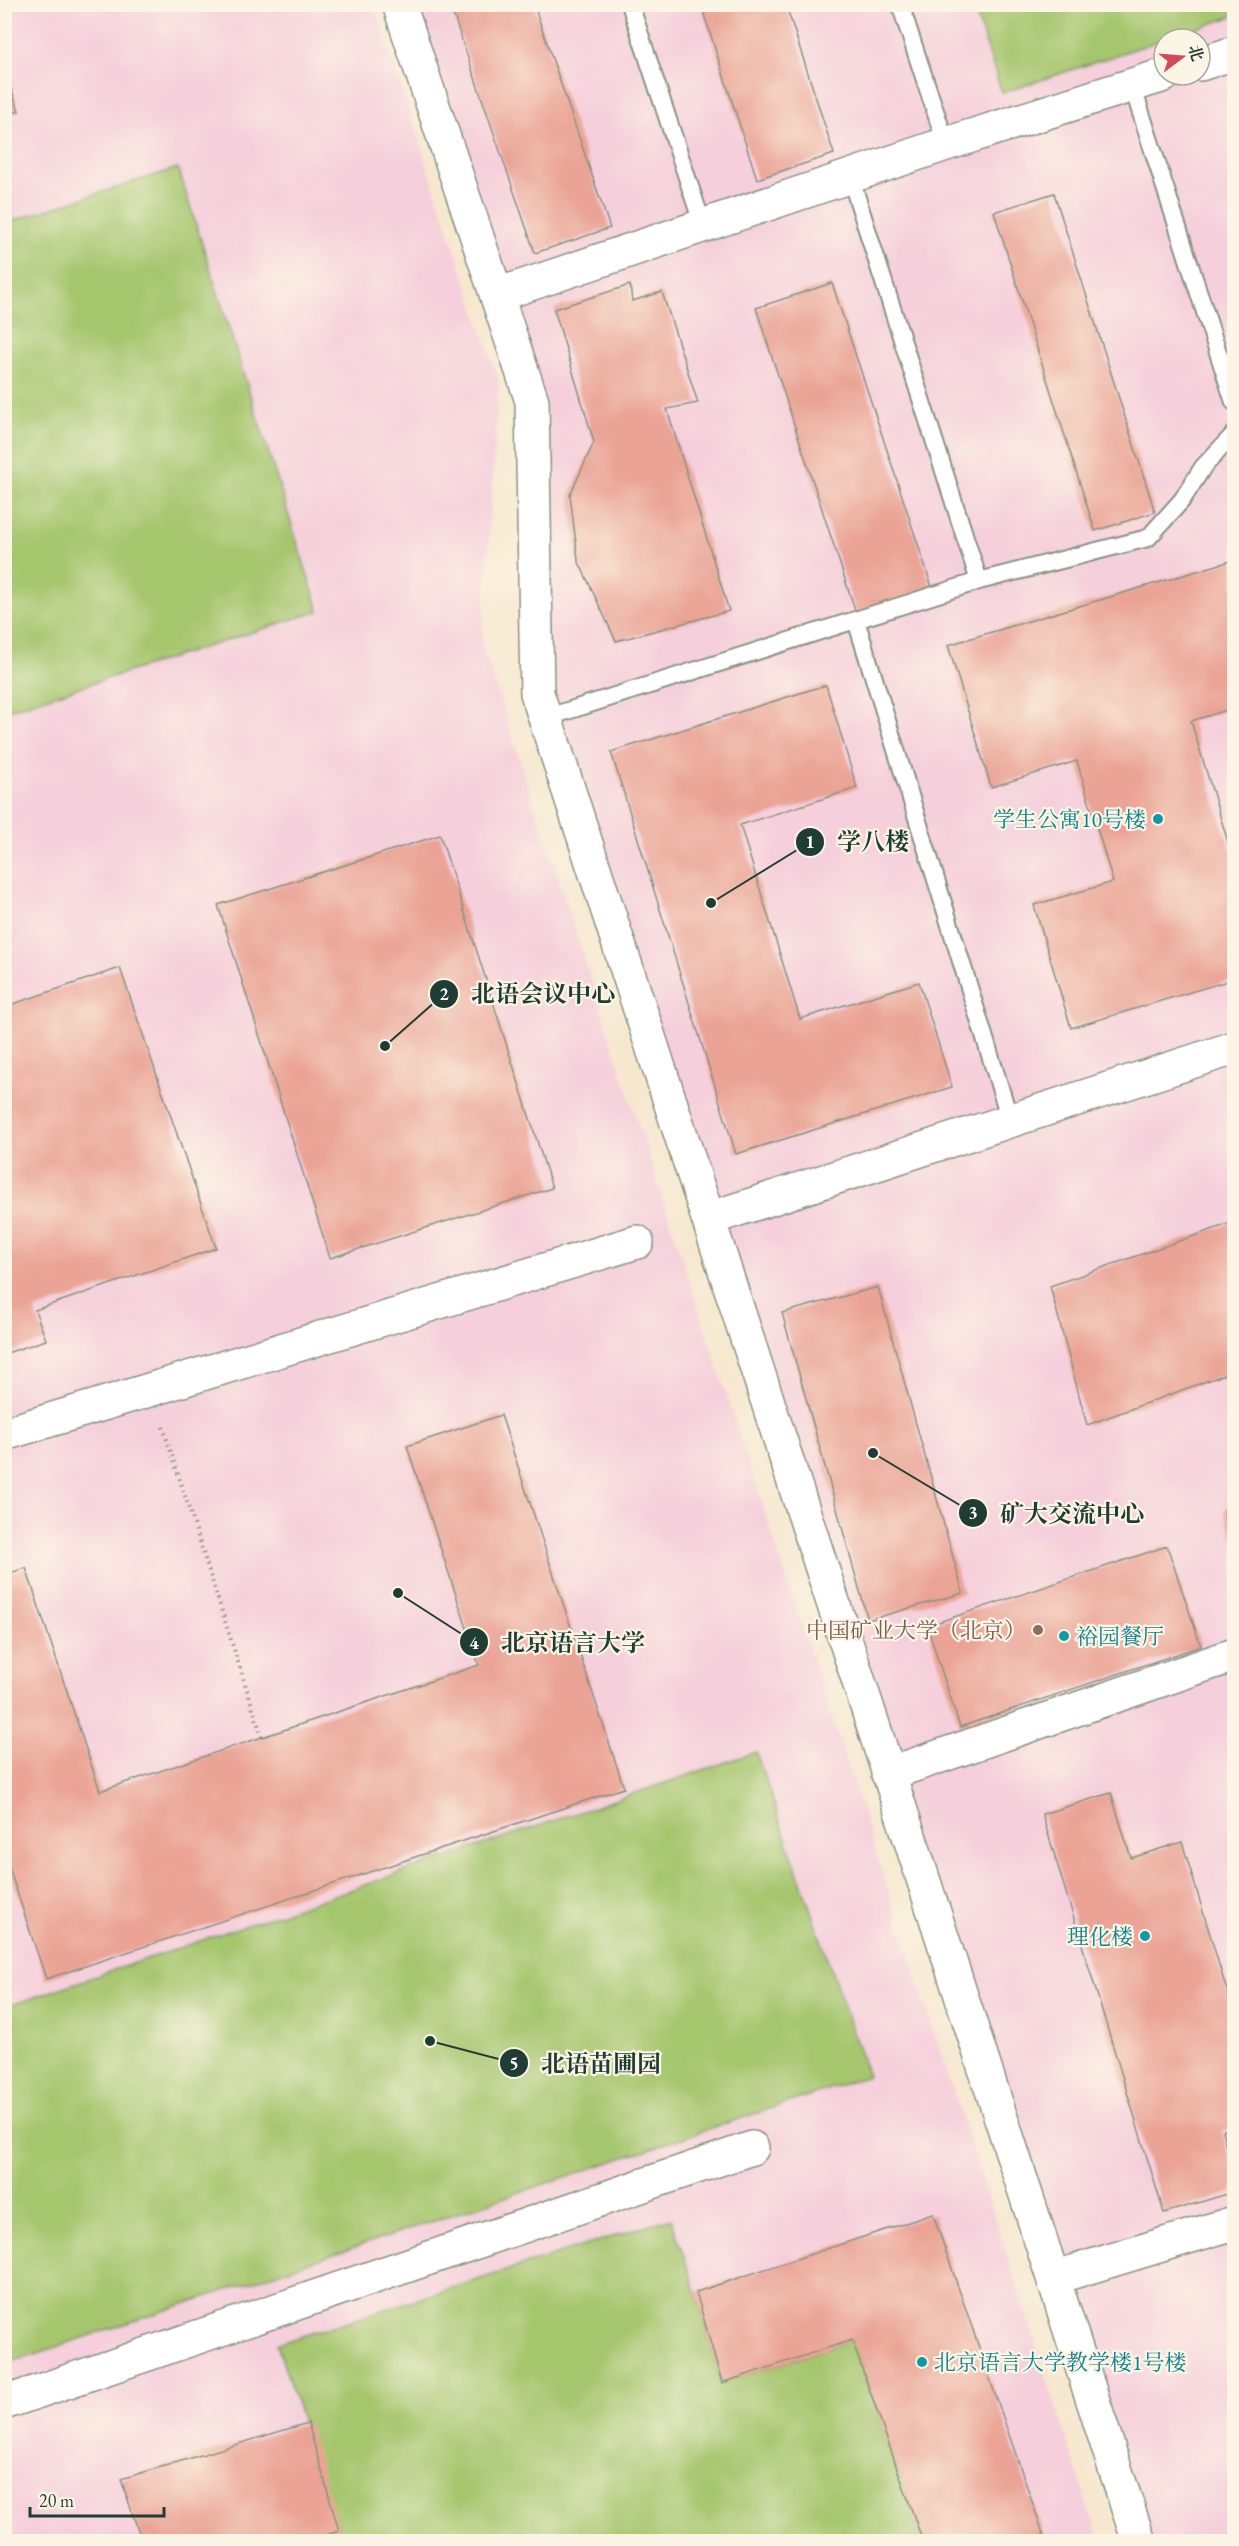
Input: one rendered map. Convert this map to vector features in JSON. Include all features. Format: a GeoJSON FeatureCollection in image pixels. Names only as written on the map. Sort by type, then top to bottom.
{"type":"FeatureCollection","features":[{"type":"Feature","properties":{"kind":"street"},"geometry":{"type":"LineString","coordinates":[[399,4],[532,401],[537,693],[1139,2541]]}},
{"type":"Feature","properties":{"kind":"street"},"geometry":{"type":"LineString","coordinates":[[1212,60],[1234,53]]}},
{"type":"Feature","properties":{"kind":"street"},"geometry":{"type":"LineString","coordinates":[[497,295],[946,144],[1152,79]]}},
{"type":"Feature","properties":{"kind":"street"},"geometry":{"type":"LineString","coordinates":[[708,1219],[1234,1047]]}},
{"type":"Feature","properties":{"kind":"street"},"geometry":{"type":"LineString","coordinates":[[4,1434],[637,1242]]}},
{"type":"Feature","properties":{"kind":"street"},"geometry":{"type":"LineString","coordinates":[[888,1773],[1234,1654]]}},
{"type":"Feature","properties":{"kind":"street"},"geometry":{"type":"LineString","coordinates":[[4,2403],[752,2148]]}},
{"type":"Feature","properties":{"kind":"street"},"geometry":{"type":"LineString","coordinates":[[1053,2278],[1234,2223]]}},
{"type":"Feature","properties":{"kind":"lane"},"geometry":{"type":"LineString","coordinates":[[630,4],[703,226]]}},
{"type":"Feature","properties":{"kind":"lane"},"geometry":{"type":"LineString","coordinates":[[900,4],[946,144]]}},
{"type":"Feature","properties":{"kind":"lane"},"geometry":{"type":"LineString","coordinates":[[1132,85],[1234,402]]}},
{"type":"Feature","properties":{"kind":"lane"},"geometry":{"type":"LineString","coordinates":[[850,176],[979,581]]}},
{"type":"Feature","properties":{"kind":"lane"},"geometry":{"type":"LineString","coordinates":[[545,718],[979,581],[1148,538],[1182,500],[1203,467],[1234,434]]}},
{"type":"Feature","properties":{"kind":"lane"},"geometry":{"type":"LineString","coordinates":[[856,620],[1010,1120]]}},
{"type":"Feature","properties":{"kind":"path"},"geometry":{"type":"LineString","coordinates":[[150,1389],[262,1737]]}},
{"type":"Feature","properties":{"kind":"shaded area"},"geometry":{"type":"Polygon","coordinates":[[[5,5],[374,5],[499,381],[482,644],[1100,2541],[5,2542],[5,5]]]}},
{"type":"Feature","properties":{"kind":"shaded area","name":"中国矿业大学（北京）"},"geometry":{"type":"Polygon","coordinates":[[[406,5],[1234,5],[1234,2541],[1136,2541],[545,718],[532,401],[406,5]]]}},
{"type":"Feature","properties":{"kind":"green space"},"geometry":{"type":"Polygon","coordinates":[[[1234,4],[1234,16],[1201,27],[1152,27],[1152,43],[1002,93],[973,5],[1234,4]]]}},
{"type":"Feature","properties":{"kind":"green space"},"geometry":{"type":"Polygon","coordinates":[[[178,168],[319,611],[5,711],[5,223],[178,168]]]}},
{"type":"Feature","properties":{"kind":"green space"},"geometry":{"type":"Polygon","coordinates":[[[756,1752],[868,2076],[5,2364],[5,2007],[756,1752]]]}},
{"type":"Feature","properties":{"kind":"green space"},"geometry":{"type":"Polygon","coordinates":[[[671,2218],[696,2292],[722,2383],[852,2340],[923,2541],[303,2541],[339,2531],[277,2344],[671,2218]]]}},
{"type":"Feature","properties":{"kind":"building"},"geometry":{"type":"Polygon","coordinates":[[[450,5],[534,5],[610,228],[535,253],[450,5]]]}},
{"type":"Feature","properties":{"kind":"building"},"geometry":{"type":"Polygon","coordinates":[[[701,5],[786,5],[834,154],[757,179],[701,5]]]}},
{"type":"Feature","properties":{"kind":"building"},"geometry":{"type":"Polygon","coordinates":[[[4,68],[19,111],[4,116],[4,68]]]}},
{"type":"Feature","properties":{"kind":"building"},"geometry":{"type":"Polygon","coordinates":[[[1054,193],[1155,512],[1095,531],[994,212],[1054,193]]]}},
{"type":"Feature","properties":{"kind":"building"},"geometry":{"type":"Polygon","coordinates":[[[832,283],[932,587],[856,613],[756,308],[832,283]]]}},
{"type":"Feature","properties":{"kind":"building"},"geometry":{"type":"Polygon","coordinates":[[[630,285],[632,301],[662,292],[698,403],[667,409],[729,611],[616,641],[578,560],[570,495],[594,442],[554,309],[630,285]]]}},
{"type":"Feature","properties":{"kind":"building","name":"学生公寓10号楼"},"geometry":{"type":"Polygon","coordinates":[[[1234,560],[1234,708],[1191,721],[1231,852],[1234,851],[1234,979],[1071,1028],[1034,905],[1113,882],[1077,761],[991,787],[948,645],[1234,560]]]}},
{"type":"Feature","properties":{"kind":"building"},"geometry":{"type":"Polygon","coordinates":[[[826,685],[857,788],[740,825],[800,1019],[919,982],[952,1087],[736,1154],[611,752],[826,685]]]}},
{"type":"Feature","properties":{"kind":"building"},"geometry":{"type":"Polygon","coordinates":[[[440,835],[552,1188],[330,1258],[218,905],[440,835]]]}},
{"type":"Feature","properties":{"kind":"building"},"geometry":{"type":"Polygon","coordinates":[[[120,968],[216,1248],[35,1310],[46,1340],[4,1354],[4,1007],[120,968]]]}},
{"type":"Feature","properties":{"kind":"building"},"geometry":{"type":"Polygon","coordinates":[[[1234,1222],[1234,1371],[1087,1425],[1050,1286],[1234,1222]]]}},
{"type":"Feature","properties":{"kind":"building"},"geometry":{"type":"Polygon","coordinates":[[[878,1287],[963,1593],[868,1620],[782,1313],[878,1287]]]}},
{"type":"Feature","properties":{"kind":"building"},"geometry":{"type":"Polygon","coordinates":[[[501,1415],[624,1788],[46,1979],[4,1853],[4,1575],[26,1568],[100,1791],[479,1665],[407,1446],[501,1415]]]}},
{"type":"Feature","properties":{"kind":"building"},"geometry":{"type":"Polygon","coordinates":[[[1234,1506],[1234,1540],[1224,1510],[1234,1506]]]}},
{"type":"Feature","properties":{"kind":"building","name":"裕园餐厅"},"geometry":{"type":"Polygon","coordinates":[[[1167,1546],[1201,1646],[960,1727],[927,1626],[1167,1546]]]}},
{"type":"Feature","properties":{"kind":"building","name":"理化楼"},"geometry":{"type":"Polygon","coordinates":[[[1111,1793],[1131,1858],[1182,1842],[1234,2014],[1234,2127],[1222,2131],[1234,2173],[1234,2192],[1164,2213],[1042,1814],[1111,1793]]]}},
{"type":"Feature","properties":{"kind":"building","name":"北京语言大学教学楼1号楼"},"geometry":{"type":"Polygon","coordinates":[[[933,2214],[1046,2542],[923,2542],[852,2340],[722,2383],[696,2292],[933,2214]]]}},
{"type":"Feature","properties":{"kind":"building"},"geometry":{"type":"Polygon","coordinates":[[[308,2423],[339,2531],[303,2542],[142,2542],[121,2479],[308,2423]]]}},
{"type":"Feature","properties":{"kind":"place","name":"学生公寓10号楼"},"geometry":{"type":"Point","coordinates":[1158,819]}},
{"type":"Feature","properties":{"kind":"place","name":"学八楼"},"geometry":{"type":"Point","coordinates":[711,903]}},
{"type":"Feature","properties":{"kind":"place","name":"北语会议中心"},"geometry":{"type":"Point","coordinates":[385,1046]}},
{"type":"Feature","properties":{"kind":"place","name":"矿大交流中心"},"geometry":{"type":"Point","coordinates":[873,1453]}},
{"type":"Feature","properties":{"kind":"place","name":"北京语言大学"},"geometry":{"type":"Point","coordinates":[398,1593]}},
{"type":"Feature","properties":{"kind":"place","name":"中国矿业大学（北京）"},"geometry":{"type":"Point","coordinates":[1038,1630]}},
{"type":"Feature","properties":{"kind":"place","name":"裕园餐厅"},"geometry":{"type":"Point","coordinates":[1064,1636]}},
{"type":"Feature","properties":{"kind":"place","name":"理化楼"},"geometry":{"type":"Point","coordinates":[1145,1936]}},
{"type":"Feature","properties":{"kind":"place","name":"北语苗圃园"},"geometry":{"type":"Point","coordinates":[430,2041]}},
{"type":"Feature","properties":{"kind":"place","name":"北京语言大学教学楼1号楼"},"geometry":{"type":"Point","coordinates":[922,2362]}}]}
